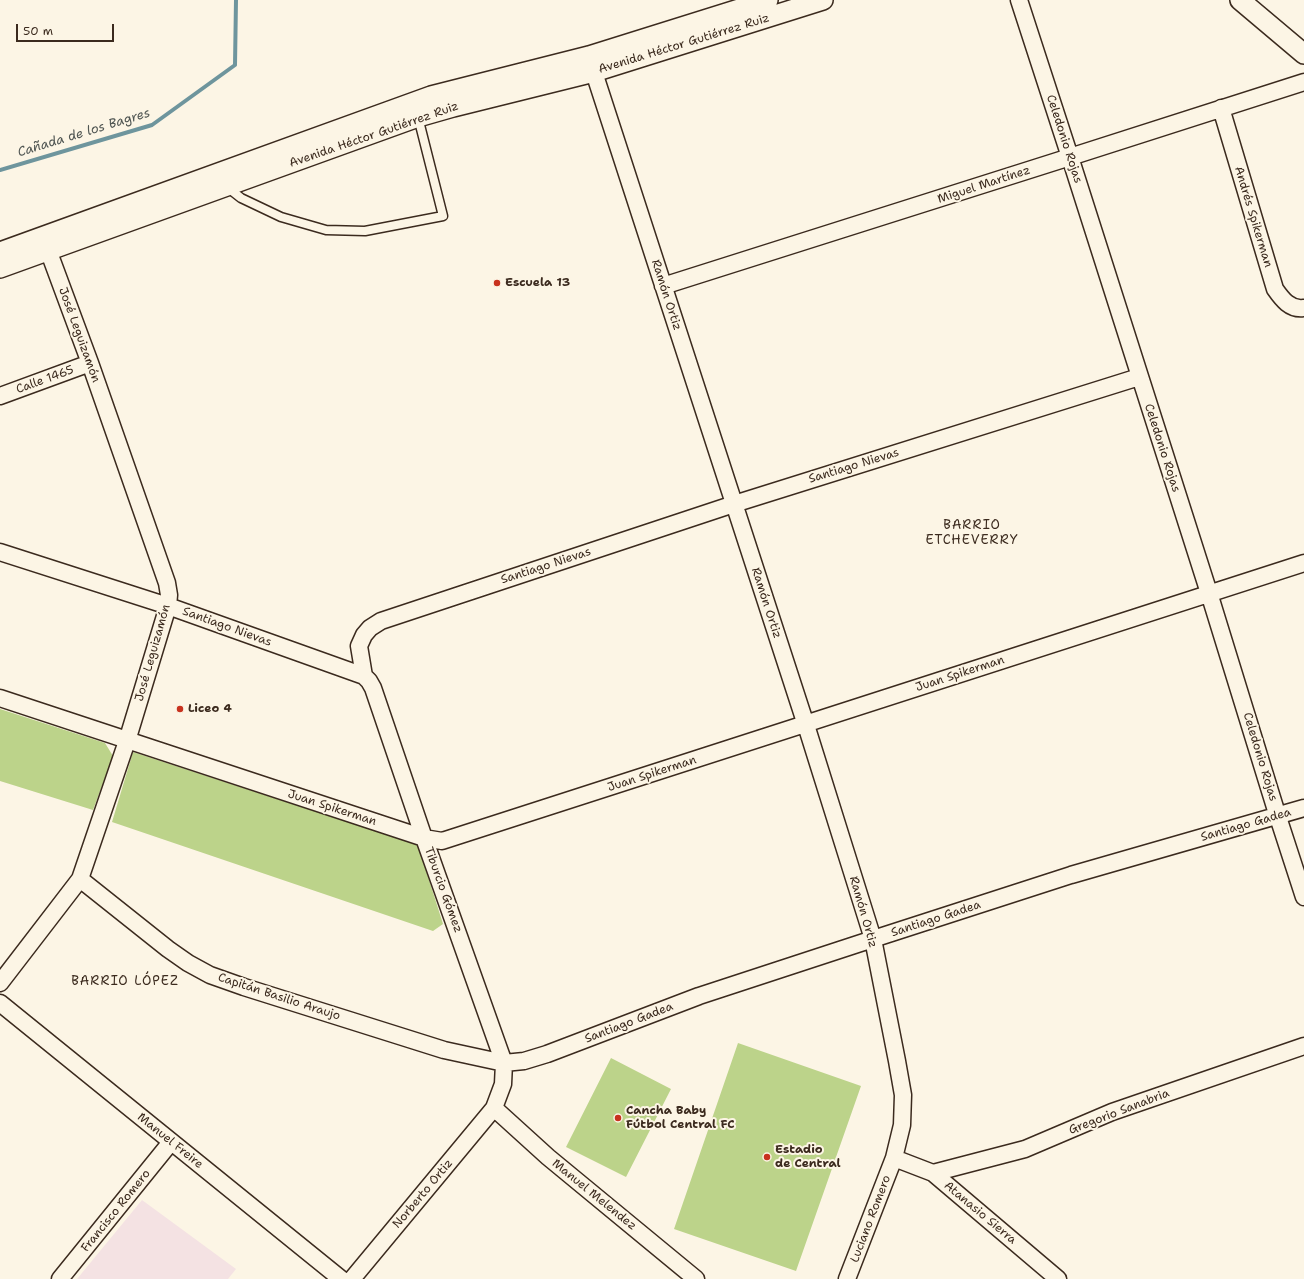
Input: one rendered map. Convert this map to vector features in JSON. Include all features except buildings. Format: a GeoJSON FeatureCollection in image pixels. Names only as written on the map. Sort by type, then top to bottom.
{"type":"FeatureCollection","features":[{"type":"Feature","properties":{"kind":"street","name":"Avenida Héctor Gutiérrez Ruiz"},"geometry":{"type":"LineString","coordinates":[[0,268],[46,244],[431,96],[592,64],[768,0]]}},
{"type":"Feature","properties":{"kind":"street","name":"Avenida Héctor Gutiérrez Ruiz"},"geometry":{"type":"LineString","coordinates":[[0,252],[46,244],[226,186],[418,117],[453,106],[592,64],[822,0]]}},
{"type":"Feature","properties":{"kind":"street","name":"Celedonio Rojas"},"geometry":{"type":"LineString","coordinates":[[1019,0],[1209,593],[1304,897]]}},
{"type":"Feature","properties":{"kind":"street"},"geometry":{"type":"LineString","coordinates":[[1240,0],[1304,54]]}},
{"type":"Feature","properties":{"kind":"street","name":"Ramón Ortiz"},"geometry":{"type":"LineString","coordinates":[[592,64],[806,725],[873,939],[903,1095],[902,1125],[894,1158]]}},
{"type":"Feature","properties":{"kind":"street","name":"Miguel Martínez"},"geometry":{"type":"LineString","coordinates":[[663,286],[1304,82]]}},
{"type":"Feature","properties":{"kind":"street","name":"Andrés Spikerman"},"geometry":{"type":"LineString","coordinates":[[1221,108],[1274,288],[1285,303],[1298,309],[1304,308]]}},
{"type":"Feature","properties":{"kind":"street","name":"José Leguizamón"},"geometry":{"type":"LineString","coordinates":[[0,983],[80,879],[127,741],[168,606],[169,595],[167,583],[90,363],[46,244]]}},
{"type":"Feature","properties":{"kind":"street","name":"Calle 1465"},"geometry":{"type":"LineString","coordinates":[[0,396],[90,363]]}},
{"type":"Feature","properties":{"kind":"street","name":"Santiago Nievas"},"geometry":{"type":"LineString","coordinates":[[0,552],[168,606],[364,676],[359,646],[364,635],[370,628],[381,621],[734,504],[1140,377]]}},
{"type":"Feature","properties":{"kind":"street","name":"Juan Spikerman"},"geometry":{"type":"LineString","coordinates":[[0,698],[424,838],[442,842],[1304,563]]}},
{"type":"Feature","properties":{"kind":"street","name":"Tiburcio Gómez"},"geometry":{"type":"LineString","coordinates":[[364,676],[373,688],[424,838],[504,1063],[503,1084],[494,1108]]}},
{"type":"Feature","properties":{"kind":"street","name":"Santiago Gadea"},"geometry":{"type":"LineString","coordinates":[[504,1063],[524,1061],[547,1054],[699,996],[1071,875],[1278,817],[1304,808]]}},
{"type":"Feature","properties":{"kind":"street","name":"Capitán Basilio Araujo"},"geometry":{"type":"LineString","coordinates":[[80,879],[168,949],[188,963],[210,975],[444,1050],[504,1063]]}},
{"type":"Feature","properties":{"kind":"street","name":"Manuel Freire"},"geometry":{"type":"LineString","coordinates":[[0,1003],[341,1279]]}},
{"type":"Feature","properties":{"kind":"street","name":"Gregorio Sanabria"},"geometry":{"type":"LineString","coordinates":[[933,1173],[1025,1149],[1112,1112],[1304,1046]]}},
{"type":"Feature","properties":{"kind":"street","name":"Norberto Ortiz"},"geometry":{"type":"LineString","coordinates":[[352,1279],[494,1108]]}},
{"type":"Feature","properties":{"kind":"street","name":"Manuel Melendez"},"geometry":{"type":"LineString","coordinates":[[494,1108],[548,1157],[696,1279]]}},
{"type":"Feature","properties":{"kind":"street","name":"Francisco Romero"},"geometry":{"type":"LineString","coordinates":[[60,1279],[171,1142]]}},
{"type":"Feature","properties":{"kind":"street","name":"Atanasio Sierra"},"geometry":{"type":"LineString","coordinates":[[894,1158],[933,1173],[1058,1279]]}},
{"type":"Feature","properties":{"kind":"street","name":"Luciano Romero"},"geometry":{"type":"LineString","coordinates":[[847,1279],[894,1158]]}},
{"type":"Feature","properties":{"kind":"lane"},"geometry":{"type":"LineString","coordinates":[[226,186],[241,198],[281,217],[326,230],[365,231],[443,216],[418,117]]}},
{"type":"Feature","properties":{"kind":"shaded area"},"geometry":{"type":"Polygon","coordinates":[[[142,1200],[236,1269],[228,1279],[77,1279],[142,1200]]]}},
{"type":"Feature","properties":{"kind":"green space"},"geometry":{"type":"Polygon","coordinates":[[[0,709],[105,743],[113,756],[93,810],[0,781],[0,709]]]}},
{"type":"Feature","properties":{"kind":"green space"},"geometry":{"type":"Polygon","coordinates":[[[133,752],[418,845],[443,924],[433,931],[112,822],[133,752]]]}},
{"type":"Feature","properties":{"kind":"green space","name":"Estadio de Central"},"geometry":{"type":"Polygon","coordinates":[[[738,1043],[861,1086],[796,1271],[674,1229],[738,1043]]]}},
{"type":"Feature","properties":{"kind":"green space","name":"Cancha Baby Fútbol Central FC"},"geometry":{"type":"Polygon","coordinates":[[[611,1058],[671,1089],[626,1177],[566,1147],[611,1058]]]}},
{"type":"Feature","properties":{"kind":"waterway","name":"Cañada de los Bagres"},"geometry":{"type":"LineString","coordinates":[[0,170],[152,125],[235,65],[236,0]]}},
{"type":"Feature","properties":{"kind":"place","name":"Escuela 13"},"geometry":{"type":"Point","coordinates":[497,283]}},
{"type":"Feature","properties":{"kind":"place","name":"Liceo 4"},"geometry":{"type":"Point","coordinates":[180,709]}},
{"type":"Feature","properties":{"kind":"place","name":"Cancha Baby Fútbol Central FC"},"geometry":{"type":"Point","coordinates":[618,1118]}},
{"type":"Feature","properties":{"kind":"place","name":"Estadio de Central"},"geometry":{"type":"Point","coordinates":[767,1157]}},
{"type":"Feature","properties":{"kind":"district","name":"BARRIO ETCHEVERRY"},"geometry":{"type":"Point","coordinates":[972,534]}},
{"type":"Feature","properties":{"kind":"district","name":"BARRIO LÓPEZ"},"geometry":{"type":"Point","coordinates":[125,982]}}]}
